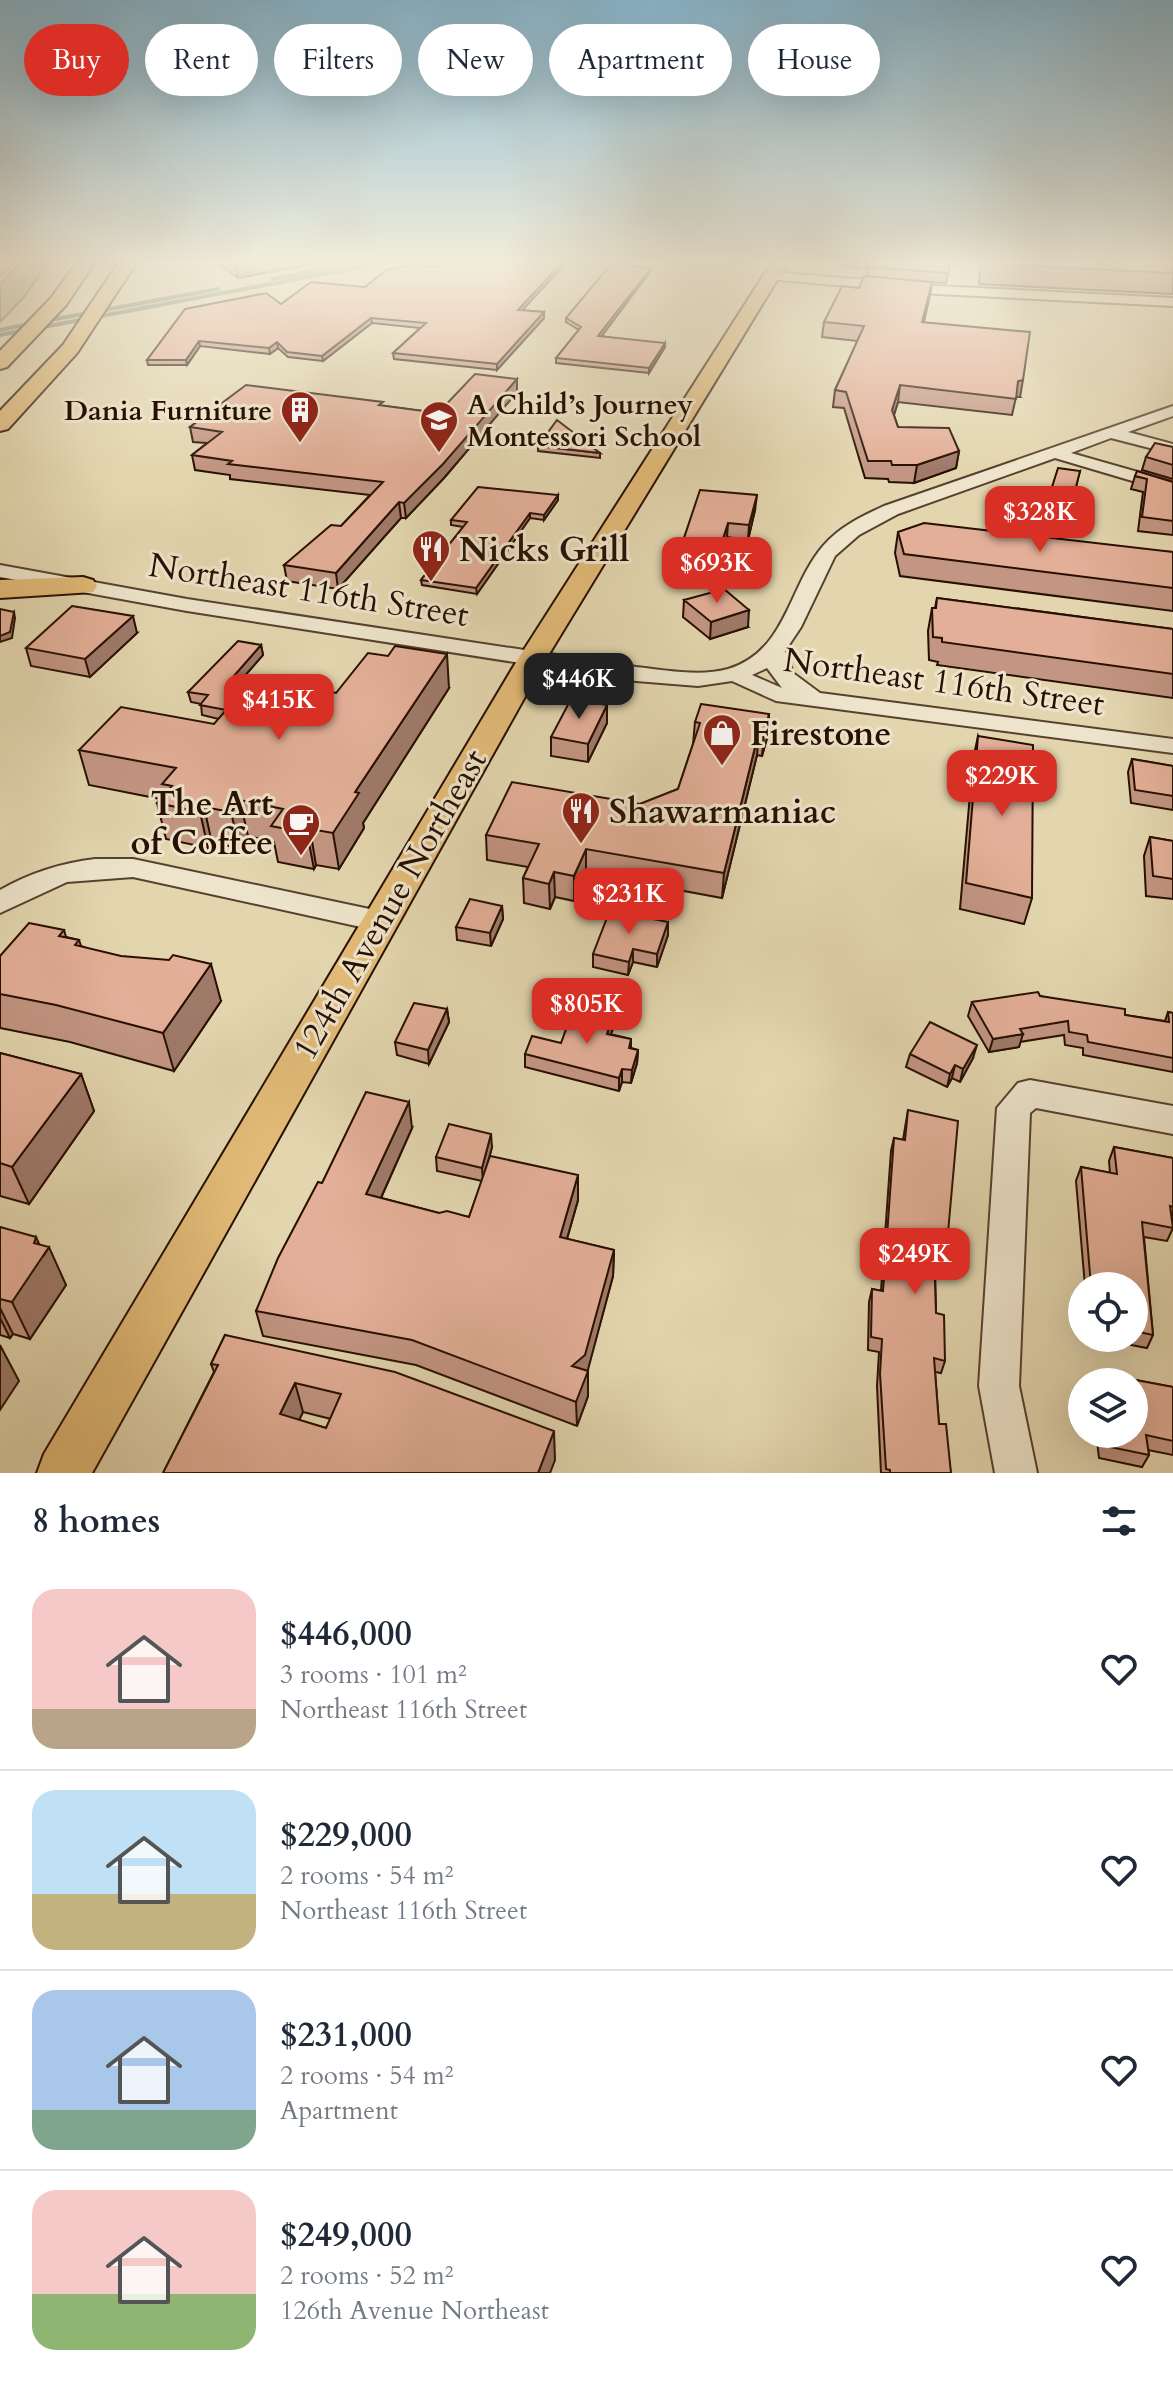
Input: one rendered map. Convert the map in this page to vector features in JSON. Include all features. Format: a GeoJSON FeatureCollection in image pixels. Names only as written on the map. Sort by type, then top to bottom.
{"type":"FeatureCollection","features":[{"type":"Feature","properties":{"kind":"highway"},"geometry":{"type":"LineString","coordinates":[[4,353],[19,331]]}},
{"type":"Feature","properties":{"kind":"highway"},"geometry":{"type":"LineString","coordinates":[[4,353],[28,331]]}},
{"type":"Feature","properties":{"kind":"highway"},"geometry":{"type":"LineString","coordinates":[[0,424],[81,331]]}},
{"type":"Feature","properties":{"kind":"highway"},"geometry":{"type":"LineString","coordinates":[[0,403],[85,331]]}},
{"type":"Feature","properties":{"kind":"highway"},"geometry":{"type":"LineString","coordinates":[[0,589],[83,586]]}},
{"type":"Feature","properties":{"kind":"main road","name":"124th Avenue Northeast"},"geometry":{"type":"LineString","coordinates":[[63,1473],[532,659],[737,331]]}},
{"type":"Feature","properties":{"kind":"street"},"geometry":{"type":"LineString","coordinates":[[737,674],[774,651],[796,621],[816,569],[845,535],[891,510],[1173,411]]}},
{"type":"Feature","properties":{"kind":"street"},"geometry":{"type":"LineString","coordinates":[[1110,433],[1173,449]]}},
{"type":"Feature","properties":{"kind":"street"},"geometry":{"type":"LineString","coordinates":[[1056,452],[1090,465],[1173,488]]}},
{"type":"Feature","properties":{"kind":"street","name":"Northeast 116th Street"},"geometry":{"type":"LineString","coordinates":[[0,571],[532,659],[665,677],[737,674],[766,692],[1173,746]]}},
{"type":"Feature","properties":{"kind":"street"},"geometry":{"type":"LineString","coordinates":[[774,651],[776,668],[785,680],[819,700]]}},
{"type":"Feature","properties":{"kind":"street"},"geometry":{"type":"LineString","coordinates":[[0,903],[35,881],[92,866],[133,868],[379,921]]}},
{"type":"Feature","properties":{"kind":"street"},"geometry":{"type":"LineString","coordinates":[[1016,1473],[999,1386],[1014,1108],[1030,1093],[1173,1120]]}},
{"type":"Feature","properties":{"kind":"building"},"geometry":{"type":"Polygon","coordinates":[[[169,331],[355,331],[322,356],[287,352],[277,342],[269,348],[199,341],[186,360],[147,360],[169,331]]]}},
{"type":"Feature","properties":{"kind":"building"},"geometry":{"type":"Polygon","coordinates":[[[417,331],[527,331],[497,364],[393,353],[417,331]]]}},
{"type":"Feature","properties":{"kind":"building"},"geometry":{"type":"Polygon","coordinates":[[[578,331],[602,331],[598,336],[665,343],[649,368],[556,358],[578,331]]]}},
{"type":"Feature","properties":{"kind":"building"},"geometry":{"type":"Polygon","coordinates":[[[862,331],[1030,332],[1023,380],[1018,381],[1016,399],[900,385],[892,410],[898,427],[949,428],[959,451],[917,465],[868,461],[846,392],[835,390],[862,331]]]}},
{"type":"Feature","properties":{"kind":"building"},"geometry":{"type":"Polygon","coordinates":[[[475,374],[517,379],[443,464],[404,503],[399,502],[336,573],[284,565],[331,525],[341,526],[383,482],[228,464],[232,461],[192,455],[222,432],[190,427],[246,385],[383,402],[379,405],[438,413],[475,374]]]}},
{"type":"Feature","properties":{"kind":"building"},"geometry":{"type":"Polygon","coordinates":[[[557,420],[600,453],[538,446],[557,420]]]}},
{"type":"Feature","properties":{"kind":"building"},"geometry":{"type":"Polygon","coordinates":[[[1155,443],[1173,447],[1173,465],[1146,457],[1155,443]]]}},
{"type":"Feature","properties":{"kind":"building"},"geometry":{"type":"Polygon","coordinates":[[[1058,468],[1080,471],[1075,491],[1052,487],[1058,468]]]}},
{"type":"Feature","properties":{"kind":"building"},"geometry":{"type":"Polygon","coordinates":[[[1137,471],[1173,482],[1173,521],[1142,517],[1147,479],[1135,476],[1137,471]]]}},
{"type":"Feature","properties":{"kind":"building"},"geometry":{"type":"Polygon","coordinates":[[[478,487],[558,495],[544,515],[530,513],[476,588],[421,580],[467,522],[451,520],[478,487]]]}},
{"type":"Feature","properties":{"kind":"building"},"geometry":{"type":"Polygon","coordinates":[[[700,490],[757,495],[749,525],[728,523],[722,542],[684,538],[700,490]]]}},
{"type":"Feature","properties":{"kind":"building"},"geometry":{"type":"Polygon","coordinates":[[[924,523],[1173,552],[1173,588],[904,554],[898,532],[924,523]]]}},
{"type":"Feature","properties":{"kind":"building"},"geometry":{"type":"Polygon","coordinates":[[[724,589],[749,610],[711,622],[684,600],[724,589]]]}},
{"type":"Feature","properties":{"kind":"building"},"geometry":{"type":"Polygon","coordinates":[[[937,598],[1173,629],[1173,674],[942,642],[942,638],[933,637],[932,608],[936,608],[937,598]]]}},
{"type":"Feature","properties":{"kind":"building"},"geometry":{"type":"Polygon","coordinates":[[[72,606],[133,616],[85,659],[26,648],[72,606]]]}},
{"type":"Feature","properties":{"kind":"building"},"geometry":{"type":"Polygon","coordinates":[[[0,609],[14,612],[10,632],[0,636],[0,609]]]}},
{"type":"Feature","properties":{"kind":"building"},"geometry":{"type":"Polygon","coordinates":[[[238,641],[261,645],[232,678],[251,681],[226,710],[200,705],[208,695],[188,692],[238,641]]]}},
{"type":"Feature","properties":{"kind":"building"},"geometry":{"type":"Polygon","coordinates":[[[395,646],[447,654],[355,792],[359,793],[333,833],[310,829],[307,833],[271,826],[283,809],[240,800],[231,812],[204,807],[200,812],[157,803],[172,786],[162,784],[176,768],[79,750],[121,707],[214,724],[254,678],[336,693],[368,653],[388,656],[395,646]]]}},
{"type":"Feature","properties":{"kind":"building"},"geometry":{"type":"Polygon","coordinates":[[[571,699],[607,705],[588,744],[551,737],[571,699]]]}},
{"type":"Feature","properties":{"kind":"building"},"geometry":{"type":"Polygon","coordinates":[[[701,704],[769,714],[764,732],[759,731],[724,873],[586,849],[574,876],[554,872],[549,884],[523,878],[539,844],[486,835],[512,782],[640,804],[678,789],[700,723],[695,722],[701,704]]]}},
{"type":"Feature","properties":{"kind":"building"},"geometry":{"type":"Polygon","coordinates":[[[978,736],[1033,745],[1032,898],[966,883],[978,736]]]}},
{"type":"Feature","properties":{"kind":"building"},"geometry":{"type":"Polygon","coordinates":[[[1132,759],[1173,766],[1173,796],[1135,790],[1132,759]]]}},
{"type":"Feature","properties":{"kind":"building"},"geometry":{"type":"Polygon","coordinates":[[[1150,837],[1173,841],[1173,879],[1153,876],[1150,837]]]}},
{"type":"Feature","properties":{"kind":"building"},"geometry":{"type":"Polygon","coordinates":[[[470,899],[502,906],[490,933],[456,927],[470,899]]]}},
{"type":"Feature","properties":{"kind":"building"},"geometry":{"type":"Polygon","coordinates":[[[610,910],[668,922],[657,954],[633,949],[629,962],[593,954],[610,910]]]}},
{"type":"Feature","properties":{"kind":"building"},"geometry":{"type":"Polygon","coordinates":[[[29,923],[64,930],[59,936],[79,940],[75,945],[121,956],[169,960],[173,955],[211,964],[163,1033],[0,994],[0,956],[29,923]]]}},
{"type":"Feature","properties":{"kind":"building"},"geometry":{"type":"Polygon","coordinates":[[[1038,992],[1040,996],[1125,1009],[1125,1015],[1169,1022],[1168,1012],[1173,1013],[1173,1058],[1088,1042],[1087,1035],[1069,1032],[1068,1021],[1020,1029],[1023,1034],[993,1039],[972,1002],[1038,992]]]}},
{"type":"Feature","properties":{"kind":"building"},"geometry":{"type":"Polygon","coordinates":[[[414,1003],[447,1009],[428,1050],[395,1042],[414,1003]]]}},
{"type":"Feature","properties":{"kind":"building"},"geometry":{"type":"Polygon","coordinates":[[[573,1010],[612,1018],[607,1034],[631,1039],[629,1048],[638,1050],[632,1070],[622,1069],[619,1078],[525,1054],[532,1036],[561,1043],[573,1010]]]}},
{"type":"Feature","properties":{"kind":"building"},"geometry":{"type":"Polygon","coordinates":[[[930,1022],[977,1045],[963,1069],[955,1065],[950,1074],[910,1054],[930,1022]]]}},
{"type":"Feature","properties":{"kind":"building"},"geometry":{"type":"Polygon","coordinates":[[[0,1053],[81,1074],[12,1167],[0,1163],[0,1053]]]}},
{"type":"Feature","properties":{"kind":"building"},"geometry":{"type":"Polygon","coordinates":[[[366,1092],[409,1102],[366,1194],[439,1213],[447,1211],[469,1217],[490,1156],[578,1175],[560,1237],[614,1250],[585,1355],[572,1366],[588,1371],[576,1402],[412,1340],[256,1311],[278,1258],[318,1182],[322,1183],[366,1092]]]}},
{"type":"Feature","properties":{"kind":"building"},"geometry":{"type":"Polygon","coordinates":[[[908,1110],[958,1121],[946,1255],[934,1252],[936,1313],[944,1315],[945,1361],[934,1358],[939,1424],[946,1424],[951,1473],[890,1473],[886,1469],[880,1374],[882,1339],[871,1337],[872,1289],[883,1291],[894,1138],[905,1140],[908,1110]]]}},
{"type":"Feature","properties":{"kind":"building"},"geometry":{"type":"Polygon","coordinates":[[[449,1124],[491,1134],[482,1168],[436,1157],[449,1124]]]}},
{"type":"Feature","properties":{"kind":"building"},"geometry":{"type":"Polygon","coordinates":[[[1114,1147],[1173,1158],[1173,1207],[1170,1206],[1173,1228],[1142,1222],[1147,1272],[1090,1272],[1081,1167],[1117,1174],[1114,1147]]]}},
{"type":"Feature","properties":{"kind":"building"},"geometry":{"type":"Polygon","coordinates":[[[0,1227],[36,1237],[34,1243],[49,1247],[12,1302],[0,1299],[0,1227]]]}},
{"type":"Feature","properties":{"kind":"building"},"geometry":{"type":"Polygon","coordinates":[[[1148,1284],[1153,1335],[1148,1334],[1148,1284]]]}},
{"type":"Feature","properties":{"kind":"building"},"geometry":{"type":"Polygon","coordinates":[[[225,1335],[395,1372],[554,1431],[538,1473],[163,1473],[218,1365],[211,1364],[225,1335]],[[295,1383],[280,1414],[326,1428],[341,1394],[295,1383]]]}},
{"type":"Feature","properties":{"kind":"building"},"geometry":{"type":"Polygon","coordinates":[[[1148,1382],[1173,1387],[1173,1441],[1148,1435],[1148,1382]]]}},
{"type":"Feature","properties":{"kind":"building"},"geometry":{"type":"Polygon","coordinates":[[[1115,1448],[1148,1448],[1149,1455],[1115,1448]]]}},
{"type":"Feature","properties":{"kind":"waterway"},"geometry":{"type":"LineString","coordinates":[[0,335],[21,331]]}},
{"type":"Feature","properties":{"kind":"place","name":"Dania Furniture"},"geometry":{"type":"Point","coordinates":[300,444]}},
{"type":"Feature","properties":{"kind":"place","name":"A Child’s Journey Montessori School"},"geometry":{"type":"Point","coordinates":[439,454]}},
{"type":"Feature","properties":{"kind":"place","name":"Nicks Grill"},"geometry":{"type":"Point","coordinates":[431,583]}},
{"type":"Feature","properties":{"kind":"place","name":"Firestone"},"geometry":{"type":"Point","coordinates":[722,767]}},
{"type":"Feature","properties":{"kind":"place","name":"Shawarmaniac"},"geometry":{"type":"Point","coordinates":[581,845]}},
{"type":"Feature","properties":{"kind":"place","name":"The Art of Coffee"},"geometry":{"type":"Point","coordinates":[301,857]}}]}
